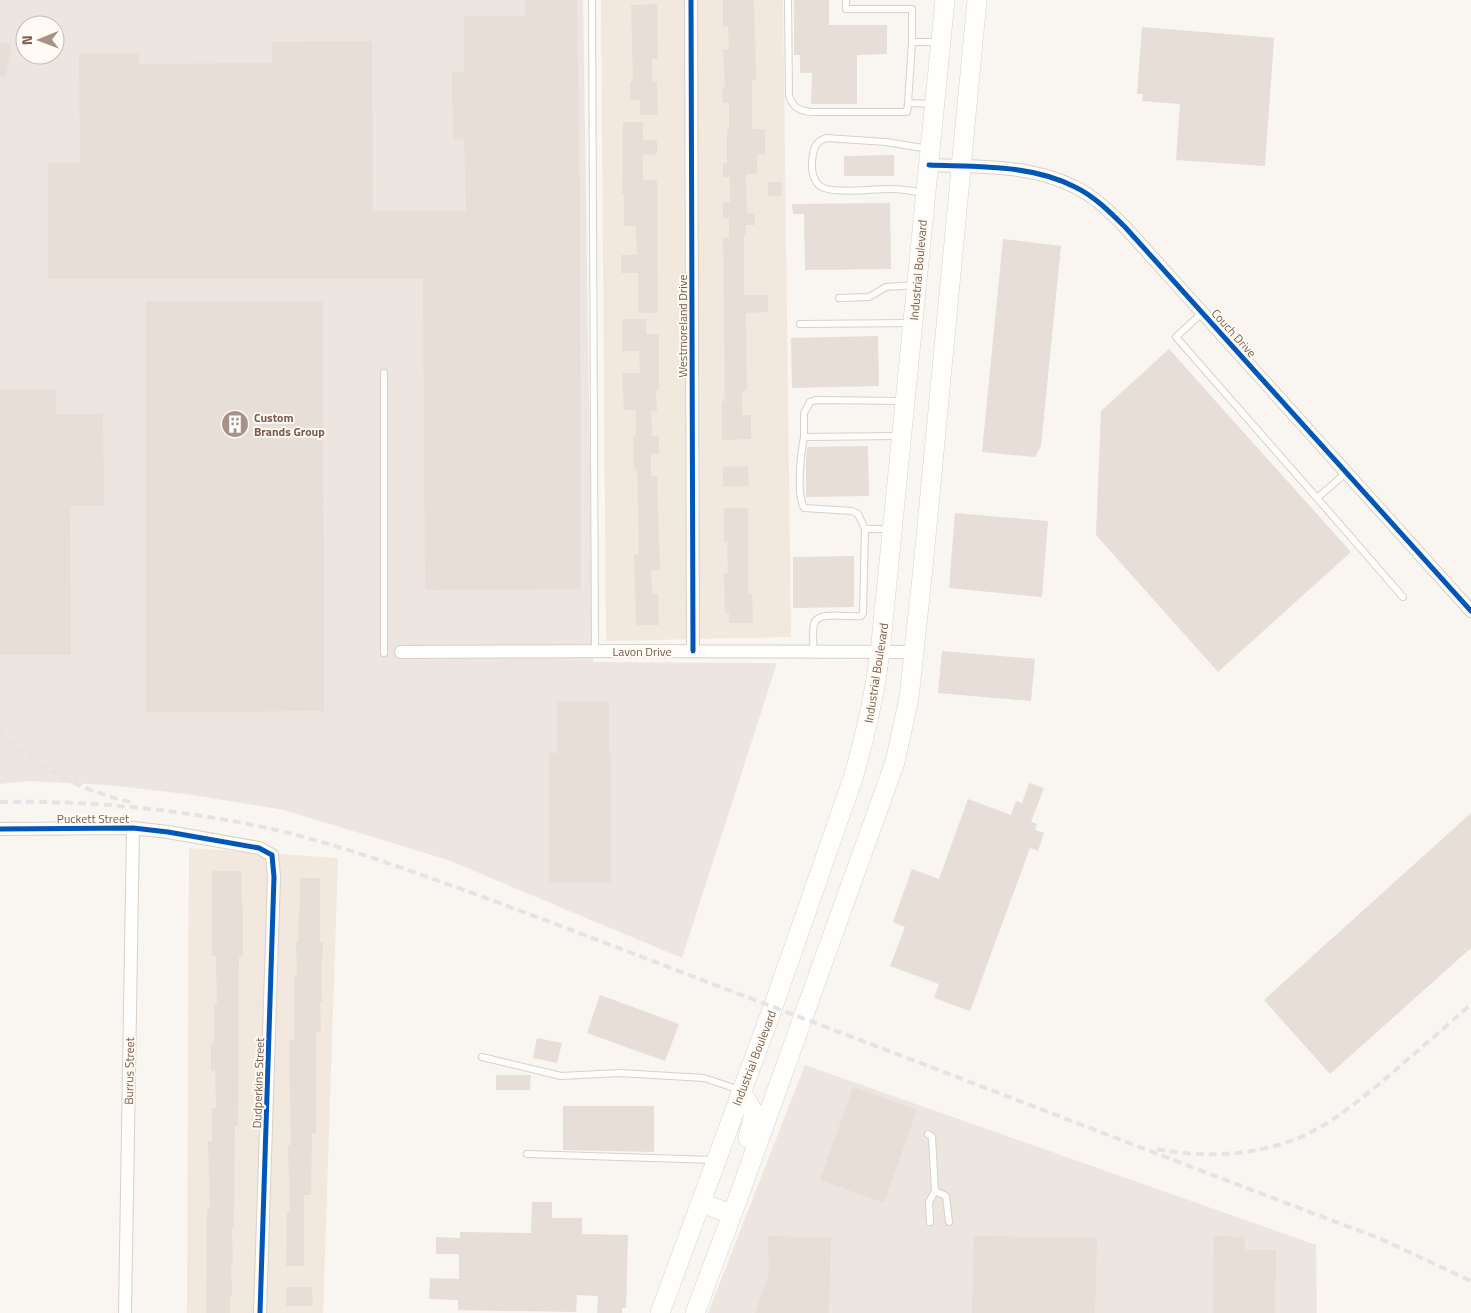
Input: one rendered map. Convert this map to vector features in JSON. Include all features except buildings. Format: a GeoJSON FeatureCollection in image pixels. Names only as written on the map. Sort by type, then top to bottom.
{"type":"FeatureCollection","features":[{"type":"Feature","properties":{"kind":"main road","name":"Industrial Boulevard"},"geometry":{"type":"LineString","coordinates":[[660,1313],[773,1007],[864,744],[880,653],[945,0]]}},
{"type":"Feature","properties":{"kind":"main road"},"geometry":{"type":"LineString","coordinates":[[695,1313],[735,1208],[895,762],[908,698],[914,652],[977,0]]}},
{"type":"Feature","properties":{"kind":"main road"},"geometry":{"type":"LineString","coordinates":[[735,1208],[734,1176],[754,1118],[752,1108],[741,1091]]}},
{"type":"Feature","properties":{"kind":"main road"},"geometry":{"type":"LineString","coordinates":[[701,1203],[735,1208]]}},
{"type":"Feature","properties":{"kind":"street","name":"Westmoreland Drive"},"geometry":{"type":"LineString","coordinates":[[691,0],[692,651]]}},
{"type":"Feature","properties":{"kind":"street","name":"Couch Drive"},"geometry":{"type":"LineString","coordinates":[[929,157],[962,167],[1002,168],[1034,172],[1061,181],[1085,193],[1106,209],[1125,227],[1471,611]]}},
{"type":"Feature","properties":{"kind":"street","name":"Lavon Drive"},"geometry":{"type":"LineString","coordinates":[[401,652],[914,652]]}},
{"type":"Feature","properties":{"kind":"street","name":"Puckett Street"},"geometry":{"type":"LineString","coordinates":[[0,829],[132,828],[168,832],[259,848],[272,855]]}},
{"type":"Feature","properties":{"kind":"street","name":"Burrus Street"},"geometry":{"type":"LineString","coordinates":[[125,1313],[132,828]]}},
{"type":"Feature","properties":{"kind":"street","name":"Dudperkins Street"},"geometry":{"type":"LineString","coordinates":[[260,1313],[274,887],[272,855]]}},
{"type":"Feature","properties":{"kind":"lane"},"geometry":{"type":"LineString","coordinates":[[592,0],[595,651]]}},
{"type":"Feature","properties":{"kind":"lane"},"geometry":{"type":"LineString","coordinates":[[788,0],[789,96],[795,107],[802,111],[812,112],[908,112],[912,9],[846,8],[846,0]]}},
{"type":"Feature","properties":{"kind":"lane"},"geometry":{"type":"LineString","coordinates":[[912,42],[940,42]]}},
{"type":"Feature","properties":{"kind":"lane"},"geometry":{"type":"LineString","coordinates":[[908,104],[934,104]]}},
{"type":"Feature","properties":{"kind":"lane"},"geometry":{"type":"LineString","coordinates":[[925,193],[892,188],[830,190],[820,187],[814,179],[811,164],[813,149],[818,141],[826,138],[886,142],[929,157]]}},
{"type":"Feature","properties":{"kind":"lane"},"geometry":{"type":"LineString","coordinates":[[839,298],[869,297],[886,287],[917,285]]}},
{"type":"Feature","properties":{"kind":"lane"},"geometry":{"type":"LineString","coordinates":[[1202,313],[1176,336],[1403,597]]}},
{"type":"Feature","properties":{"kind":"lane"},"geometry":{"type":"LineString","coordinates":[[800,324],[913,323]]}},
{"type":"Feature","properties":{"kind":"lane"},"geometry":{"type":"LineString","coordinates":[[384,373],[384,653]]}},
{"type":"Feature","properties":{"kind":"lane"},"geometry":{"type":"LineString","coordinates":[[814,652],[814,623],[817,619],[822,616],[855,617],[861,616],[863,613],[865,529],[858,514],[852,511],[804,508],[801,499],[800,454],[804,437],[804,413],[810,402],[815,400],[906,401]]}},
{"type":"Feature","properties":{"kind":"lane"},"geometry":{"type":"LineString","coordinates":[[804,437],[902,436]]}},
{"type":"Feature","properties":{"kind":"lane"},"geometry":{"type":"LineString","coordinates":[[1317,498],[1346,473]]}},
{"type":"Feature","properties":{"kind":"lane"},"geometry":{"type":"LineString","coordinates":[[865,529],[893,529]]}},
{"type":"Feature","properties":{"kind":"lane"},"geometry":{"type":"LineString","coordinates":[[482,1057],[561,1076],[620,1073],[704,1078],[741,1091]]}},
{"type":"Feature","properties":{"kind":"lane"},"geometry":{"type":"LineString","coordinates":[[928,1134],[932,1137],[935,1191],[929,1202],[930,1222]]}},
{"type":"Feature","properties":{"kind":"lane"},"geometry":{"type":"LineString","coordinates":[[527,1154],[715,1160]]}},
{"type":"Feature","properties":{"kind":"lane"},"geometry":{"type":"LineString","coordinates":[[935,1191],[946,1196],[949,1222]]}},
{"type":"Feature","properties":{"kind":"shaded area"},"geometry":{"type":"Polygon","coordinates":[[[0,0],[583,0],[593,662],[777,663],[682,958],[448,860],[284,810],[186,794],[109,785],[27,781],[0,784],[0,0]]]}},
{"type":"Feature","properties":{"kind":"shaded area"},"geometry":{"type":"Polygon","coordinates":[[[601,0],[783,0],[791,637],[606,641],[601,0]]]}},
{"type":"Feature","properties":{"kind":"shaded area"},"geometry":{"type":"Polygon","coordinates":[[[189,848],[338,858],[323,1313],[187,1313],[189,848]]]}},
{"type":"Feature","properties":{"kind":"shaded area"},"geometry":{"type":"Polygon","coordinates":[[[805,1065],[1316,1245],[1317,1313],[708,1313],[805,1065]]]}},
{"type":"Feature","properties":{"kind":"railway"},"geometry":{"type":"LineString","coordinates":[[0,730],[28,756],[60,776],[94,791],[130,802]]}},
{"type":"Feature","properties":{"kind":"railway"},"geometry":{"type":"LineString","coordinates":[[0,802],[104,805],[208,817],[276,830],[371,857],[565,927],[1381,1239],[1471,1281]]}},
{"type":"Feature","properties":{"kind":"railway"},"geometry":{"type":"LineString","coordinates":[[1157,1149],[1192,1154],[1227,1154],[1262,1149],[1296,1139],[1324,1125],[1363,1097],[1471,1004]]}},
{"type":"Feature","properties":{"kind":"cycle path"},"geometry":{"type":"LineString","coordinates":[[691,0],[693,651]]}},
{"type":"Feature","properties":{"kind":"cycle path"},"geometry":{"type":"LineString","coordinates":[[929,165],[1003,168],[1040,174],[1075,187],[1102,205],[1125,227],[1471,611]]}},
{"type":"Feature","properties":{"kind":"cycle path"},"geometry":{"type":"LineString","coordinates":[[0,829],[133,828],[168,832],[259,848],[272,855],[274,877],[260,1313]]}},
{"type":"Feature","properties":{"kind":"place","name":"Custom Brands Group"},"geometry":{"type":"Point","coordinates":[235,424]}}]}
